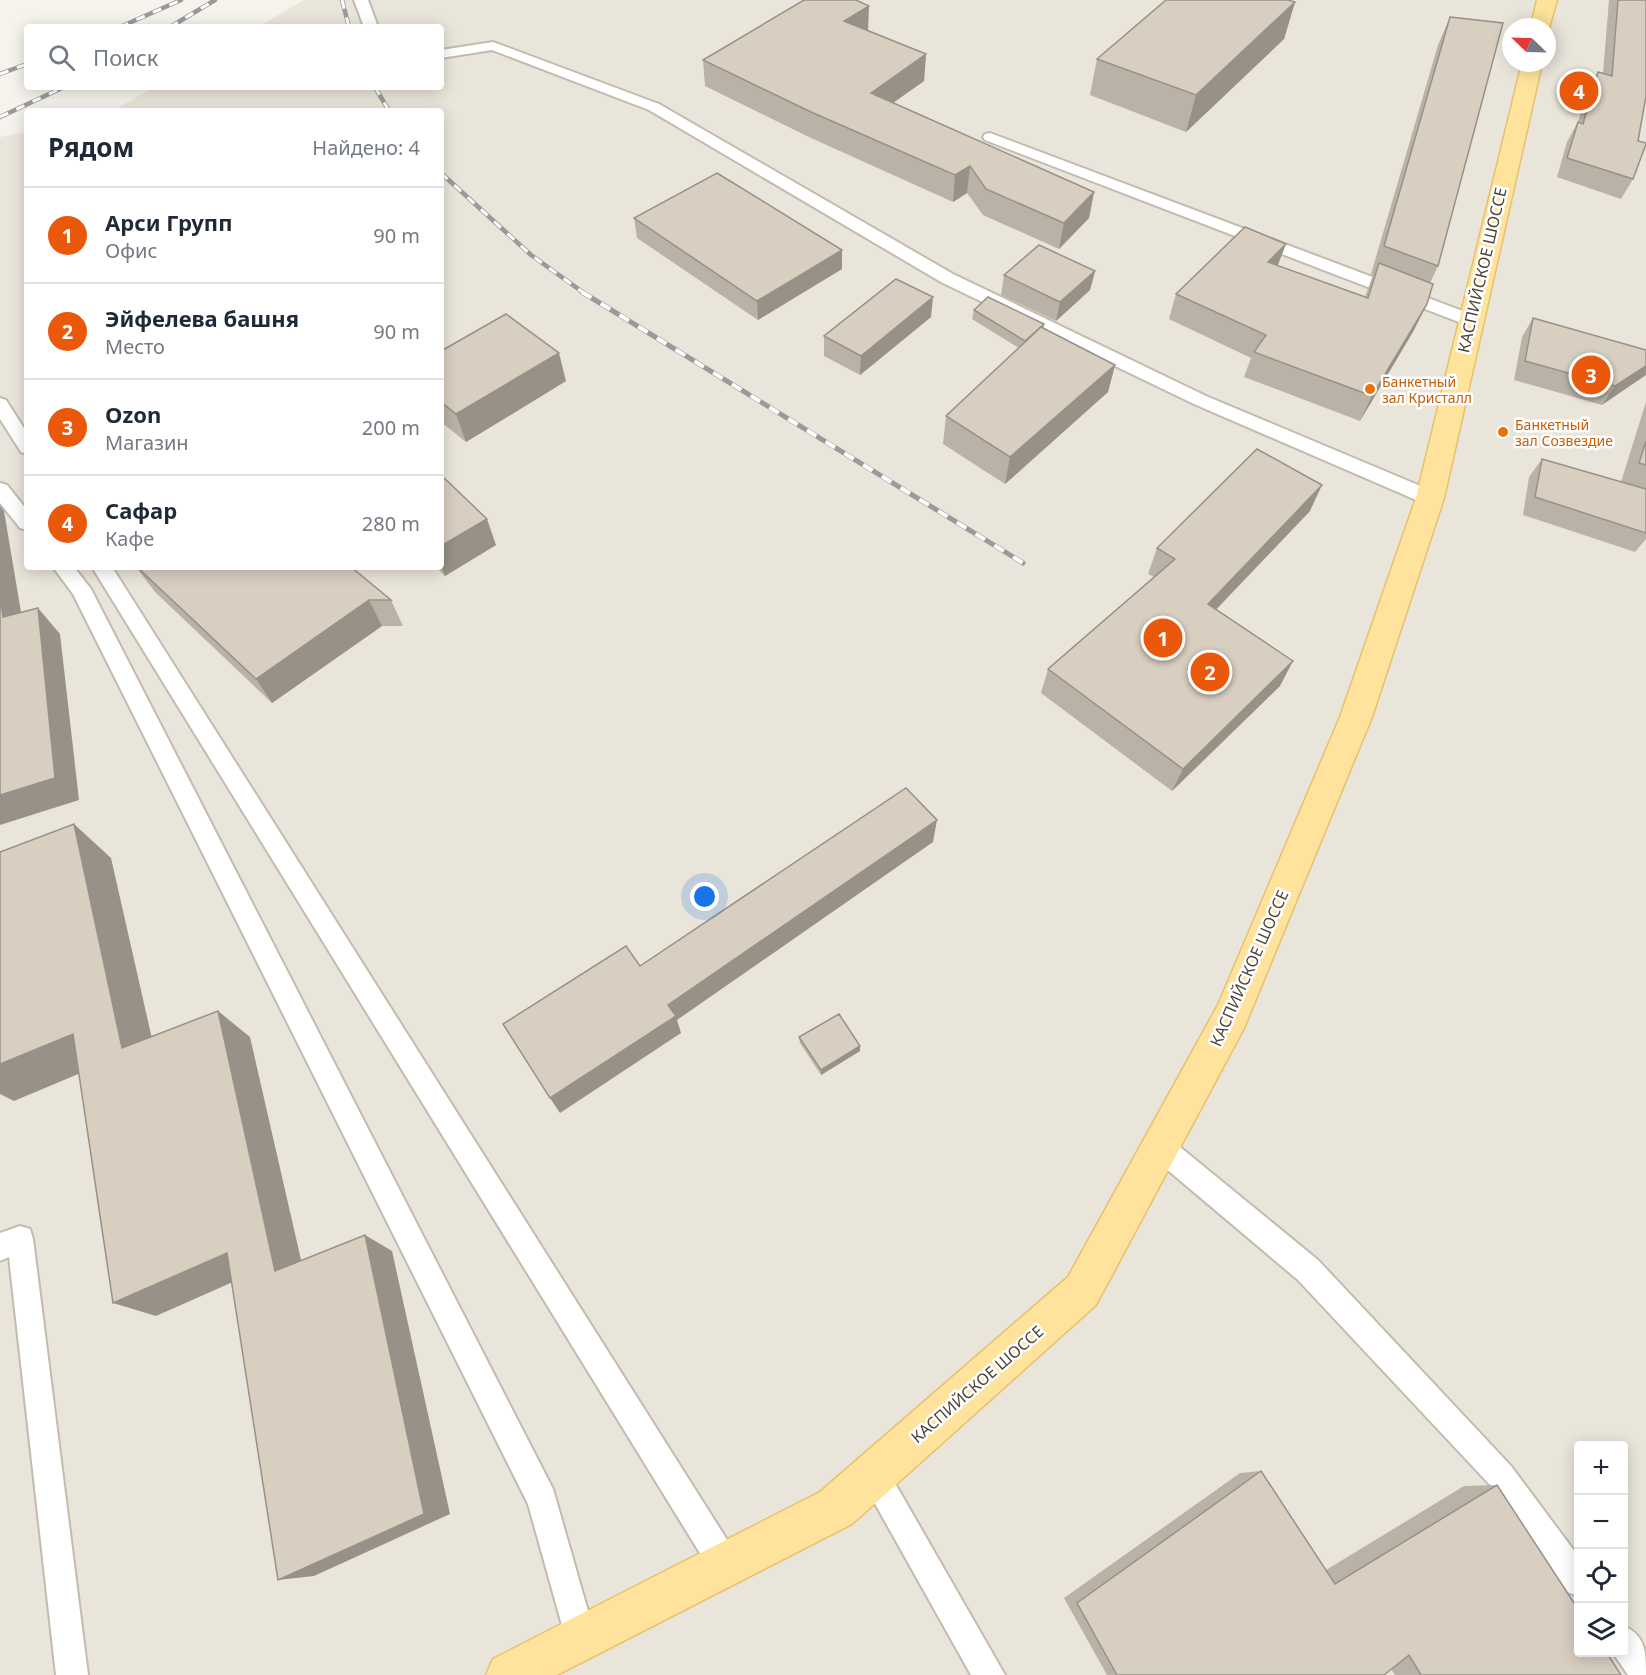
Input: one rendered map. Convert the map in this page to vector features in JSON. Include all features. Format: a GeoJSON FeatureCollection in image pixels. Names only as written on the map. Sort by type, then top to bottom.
{"type":"FeatureCollection","features":[{"type":"Feature","properties":{"kind":"main road"},"geometry":{"type":"LineString","coordinates":[[1543,18],[1547,0]]}},
{"type":"Feature","properties":{"kind":"main road","name":"КАСПИЙСКОЕ ШОССЕ"},"geometry":{"type":"LineString","coordinates":[[509,1675],[836,1508],[1082,1291],[1231,1016],[1352,728],[1430,498],[1530,72]]}},
{"type":"Feature","properties":{"kind":"lane"},"geometry":{"type":"LineString","coordinates":[[361,0],[369,24]]}},
{"type":"Feature","properties":{"kind":"lane"},"geometry":{"type":"LineString","coordinates":[[444,54],[493,46],[654,107],[947,278],[1200,400],[1430,498]]}},
{"type":"Feature","properties":{"kind":"lane"},"geometry":{"type":"LineString","coordinates":[[990,137],[1470,320]]}},
{"type":"Feature","properties":{"kind":"lane"},"geometry":{"type":"LineString","coordinates":[[0,404],[24,443]]}},
{"type":"Feature","properties":{"kind":"lane"},"geometry":{"type":"LineString","coordinates":[[0,490],[24,519]]}},
{"type":"Feature","properties":{"kind":"lane"},"geometry":{"type":"LineString","coordinates":[[65,570],[86,599],[542,1500],[580,1639]]}},
{"type":"Feature","properties":{"kind":"lane"},"geometry":{"type":"LineString","coordinates":[[104,570],[725,1565]]}},
{"type":"Feature","properties":{"kind":"lane"},"geometry":{"type":"LineString","coordinates":[[1160,1147],[1308,1270],[1501,1476],[1574,1576]]}},
{"type":"Feature","properties":{"kind":"lane"},"geometry":{"type":"LineString","coordinates":[[0,1247],[20,1239],[72,1675]]}},
{"type":"Feature","properties":{"kind":"lane"},"geometry":{"type":"LineString","coordinates":[[874,1474],[989,1675]]}},
{"type":"Feature","properties":{"kind":"lane"},"geometry":{"type":"LineString","coordinates":[[1628,1649],[1646,1673]]}},
{"type":"Feature","properties":{"kind":"shaded area"},"geometry":{"type":"Polygon","coordinates":[[[304,0],[1646,0],[1646,1675],[0,1675],[0,137],[24,133],[24,570],[444,570],[444,108],[118,108],[149,90],[444,90],[444,24],[263,24],[304,0]]]}},
{"type":"Feature","properties":{"kind":"building"},"geometry":{"type":"Polygon","coordinates":[[[804,0],[856,0],[869,6],[844,21],[926,54],[871,93],[1094,192],[1064,223],[986,189],[970,166],[955,175],[811,112],[703,60],[804,0]]]}},
{"type":"Feature","properties":{"kind":"building"},"geometry":{"type":"Polygon","coordinates":[[[1166,0],[1288,0],[1295,2],[1196,95],[1097,59],[1166,0]]]}},
{"type":"Feature","properties":{"kind":"building"},"geometry":{"type":"Polygon","coordinates":[[[1618,0],[1646,0],[1646,96],[1638,141],[1646,144],[1633,179],[1567,158],[1578,122],[1583,124],[1598,72],[1612,76],[1618,0]]]}},
{"type":"Feature","properties":{"kind":"building"},"geometry":{"type":"Polygon","coordinates":[[[1450,17],[1502,23],[1438,266],[1384,246],[1450,17]]]}},
{"type":"Feature","properties":{"kind":"building"},"geometry":{"type":"Polygon","coordinates":[[[717,173],[842,250],[757,301],[634,218],[717,173]]]}},
{"type":"Feature","properties":{"kind":"building"},"geometry":{"type":"Polygon","coordinates":[[[1245,227],[1286,244],[1268,262],[1368,298],[1379,263],[1433,284],[1427,304],[1372,396],[1254,352],[1266,335],[1176,294],[1245,227]]]}},
{"type":"Feature","properties":{"kind":"building"},"geometry":{"type":"Polygon","coordinates":[[[1039,245],[1095,271],[1060,302],[1004,275],[1039,245]]]}},
{"type":"Feature","properties":{"kind":"building"},"geometry":{"type":"Polygon","coordinates":[[[896,279],[933,297],[861,356],[824,336],[896,279]]]}},
{"type":"Feature","properties":{"kind":"building"},"geometry":{"type":"Polygon","coordinates":[[[988,297],[1044,324],[1025,341],[974,310],[988,297]]]}},
{"type":"Feature","properties":{"kind":"building"},"geometry":{"type":"Polygon","coordinates":[[[506,314],[559,353],[456,414],[444,404],[444,349],[506,314]]]}},
{"type":"Feature","properties":{"kind":"building"},"geometry":{"type":"Polygon","coordinates":[[[1533,318],[1646,350],[1646,366],[1615,386],[1525,361],[1533,318]]]}},
{"type":"Feature","properties":{"kind":"building"},"geometry":{"type":"Polygon","coordinates":[[[1041,327],[1115,365],[1010,457],[946,416],[1041,327]]]}},
{"type":"Feature","properties":{"kind":"building"},"geometry":{"type":"Polygon","coordinates":[[[1646,441],[1646,465],[1639,463],[1646,441]]]}},
{"type":"Feature","properties":{"kind":"building"},"geometry":{"type":"Polygon","coordinates":[[[1257,449],[1322,485],[1208,604],[1293,661],[1183,769],[1048,669],[1175,559],[1157,548],[1257,449]]]}},
{"type":"Feature","properties":{"kind":"building"},"geometry":{"type":"Polygon","coordinates":[[[1542,459],[1646,489],[1646,533],[1535,497],[1542,459]]]}},
{"type":"Feature","properties":{"kind":"building"},"geometry":{"type":"Polygon","coordinates":[[[444,478],[487,519],[444,544],[444,478]]]}},
{"type":"Feature","properties":{"kind":"building"},"geometry":{"type":"Polygon","coordinates":[[[140,570],[355,570],[391,600],[369,600],[256,679],[140,570]]]}},
{"type":"Feature","properties":{"kind":"building"},"geometry":{"type":"Polygon","coordinates":[[[0,597],[3,617],[38,608],[55,778],[0,795],[0,597]]]}},
{"type":"Feature","properties":{"kind":"building"},"geometry":{"type":"Polygon","coordinates":[[[906,788],[937,820],[668,1005],[676,1016],[550,1098],[503,1024],[626,946],[640,966],[906,788]]]}},
{"type":"Feature","properties":{"kind":"building"},"geometry":{"type":"Polygon","coordinates":[[[74,824],[122,1048],[218,1011],[275,1271],[365,1235],[424,1514],[278,1580],[227,1253],[113,1303],[73,1034],[0,1064],[0,852],[74,824]]]}},
{"type":"Feature","properties":{"kind":"building"},"geometry":{"type":"Polygon","coordinates":[[[839,1014],[860,1046],[821,1070],[799,1037],[839,1014]]]}},
{"type":"Feature","properties":{"kind":"building"},"geometry":{"type":"Polygon","coordinates":[[[1261,1471],[1335,1584],[1497,1485],[1574,1603],[1574,1657],[1610,1657],[1621,1675],[1421,1675],[1409,1655],[1384,1675],[1117,1675],[1077,1603],[1261,1471]]]}},
{"type":"Feature","properties":{"kind":"railway"},"geometry":{"type":"LineString","coordinates":[[127,24],[181,0]]}},
{"type":"Feature","properties":{"kind":"railway"},"geometry":{"type":"LineString","coordinates":[[175,24],[215,0]]}},
{"type":"Feature","properties":{"kind":"railway"},"geometry":{"type":"LineString","coordinates":[[342,0],[348,24]]}},
{"type":"Feature","properties":{"kind":"railway"},"geometry":{"type":"LineString","coordinates":[[0,74],[24,65]]}},
{"type":"Feature","properties":{"kind":"railway"},"geometry":{"type":"LineString","coordinates":[[0,117],[58,90]]}},
{"type":"Feature","properties":{"kind":"railway"},"geometry":{"type":"LineString","coordinates":[[377,90],[387,108]]}},
{"type":"Feature","properties":{"kind":"railway"},"geometry":{"type":"LineString","coordinates":[[444,176],[531,255],[584,293]]}},
{"type":"Feature","properties":{"kind":"railway"},"geometry":{"type":"LineString","coordinates":[[582,292],[1023,563]]}},
{"type":"Feature","properties":{"kind":"place","name":"Сафар"},"geometry":{"type":"Point","coordinates":[1579,91]}},
{"type":"Feature","properties":{"kind":"place","name":"Ozon"},"geometry":{"type":"Point","coordinates":[1591,375]}},
{"type":"Feature","properties":{"kind":"place","name":"Банкетный зал Кристалл"},"geometry":{"type":"Point","coordinates":[1370,389]}},
{"type":"Feature","properties":{"kind":"place","name":"Банкетный зал Созвездие"},"geometry":{"type":"Point","coordinates":[1503,432]}},
{"type":"Feature","properties":{"kind":"place","name":"Арси Групп"},"geometry":{"type":"Point","coordinates":[1163,638]}},
{"type":"Feature","properties":{"kind":"place","name":"Эйфелева башня"},"geometry":{"type":"Point","coordinates":[1210,672]}}]}
